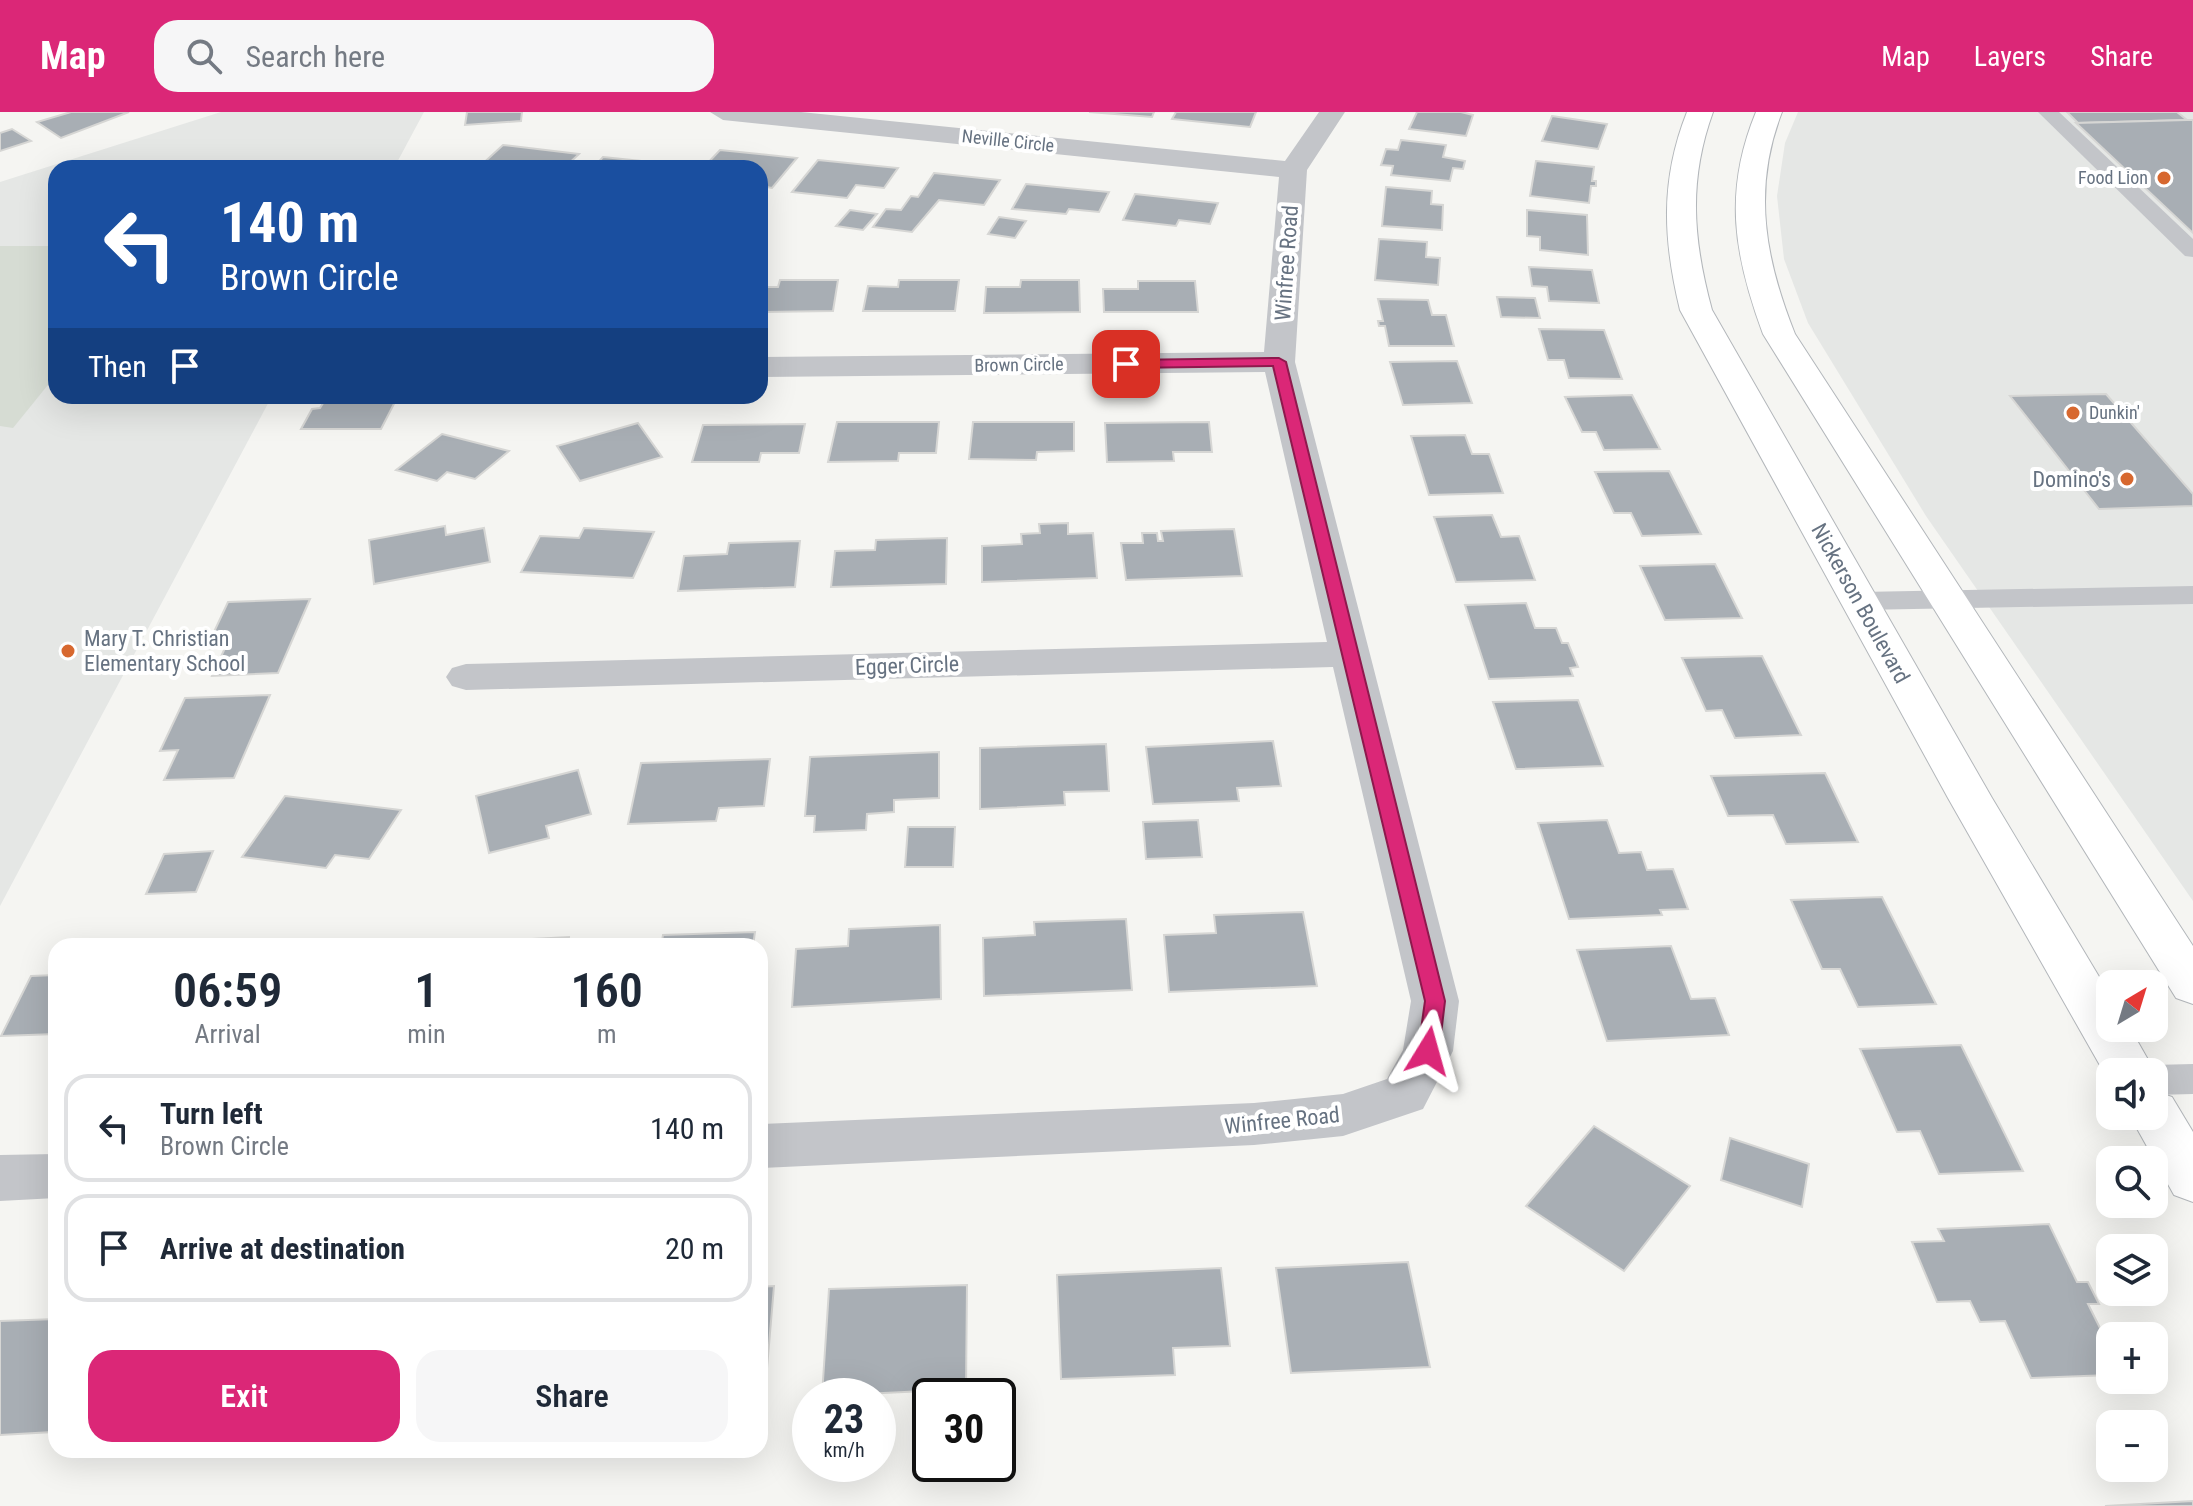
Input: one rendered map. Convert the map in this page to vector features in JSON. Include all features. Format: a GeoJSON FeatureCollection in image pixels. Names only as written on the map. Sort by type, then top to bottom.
{"type":"FeatureCollection","features":[{"type":"Feature","properties":{"kind":"street","name":"Neville Circle"},"geometry":{"type":"LineString","coordinates":[[723,112],[1293,170]]}},
{"type":"Feature","properties":{"kind":"street","name":"Winfree Road"},"geometry":{"type":"LineString","coordinates":[[768,1146],[1254,1124],[1343,1115],[1405,1094],[1428,1051],[1435,1001],[1279,362],[1293,170],[1332,112]]}},
{"type":"Feature","properties":{"kind":"street","name":"Nickerson Boulevard"},"geometry":{"type":"LineString","coordinates":[[1700,112],[1681,169],[1677,204],[1682,257],[1696,310],[2122,1058]]}},
{"type":"Feature","properties":{"kind":"street"},"geometry":{"type":"LineString","coordinates":[[1769,112],[1755,148],[1747,203],[1749,232],[1765,299],[1801,374],[2193,985]]}},
{"type":"Feature","properties":{"kind":"street","name":"Brown Circle"},"geometry":{"type":"LineString","coordinates":[[768,367],[1279,362]]}},
{"type":"Feature","properties":{"kind":"street","name":"Egger Circle"},"geometry":{"type":"LineString","coordinates":[[466,677],[1348,654]]}},
{"type":"Feature","properties":{"kind":"street"},"geometry":{"type":"LineString","coordinates":[[2164,1130],[2193,1179]]}},
{"type":"Feature","properties":{"kind":"street"},"geometry":{"type":"LineString","coordinates":[[0,1178],[48,1176]]}},
{"type":"Feature","properties":{"kind":"lane"},"geometry":{"type":"LineString","coordinates":[[2048,112],[2193,251]]}},
{"type":"Feature","properties":{"kind":"lane"},"geometry":{"type":"LineString","coordinates":[[1860,601],[2193,595]]}},
{"type":"Feature","properties":{"kind":"lane"},"geometry":{"type":"LineString","coordinates":[[2168,1080],[2193,1079]]}},
{"type":"Feature","properties":{"kind":"shaded area","name":"Mary T. Christian Elementary School"},"geometry":{"type":"Polygon","coordinates":[[[221,112],[424,112],[398,160],[69,160],[221,112]]]}},
{"type":"Feature","properties":{"kind":"shaded area"},"geometry":{"type":"Polygon","coordinates":[[[1798,112],[2193,112],[2193,901],[1926,516],[1808,323],[1784,259],[1777,196],[1785,143],[1798,112]]]}},
{"type":"Feature","properties":{"kind":"shaded area","name":"Mary T. Christian Elementary School"},"geometry":{"type":"Polygon","coordinates":[[[48,167],[48,404],[268,404],[0,906],[0,182],[48,167]]]}},
{"type":"Feature","properties":{"kind":"shaded area"},"geometry":{"type":"Polygon","coordinates":[[[0,246],[48,246],[48,385],[13,428],[0,426],[0,246]]]}},
{"type":"Feature","properties":{"kind":"building"},"geometry":{"type":"Polygon","coordinates":[[[71,112],[129,112],[61,138],[37,122],[71,112]]]}},
{"type":"Feature","properties":{"kind":"building"},"geometry":{"type":"Polygon","coordinates":[[[467,112],[522,112],[521,121],[465,125],[467,112]]]}},
{"type":"Feature","properties":{"kind":"building"},"geometry":{"type":"Polygon","coordinates":[[[1089,112],[1154,112],[1152,117],[1089,112]]]}},
{"type":"Feature","properties":{"kind":"building"},"geometry":{"type":"Polygon","coordinates":[[[1176,112],[1256,112],[1250,127],[1172,119],[1176,112]]]}},
{"type":"Feature","properties":{"kind":"building"},"geometry":{"type":"Polygon","coordinates":[[[1417,112],[1473,115],[1466,136],[1409,129],[1417,112]]]}},
{"type":"Feature","properties":{"kind":"building"},"geometry":{"type":"Polygon","coordinates":[[[2067,112],[2177,112],[2187,120],[2078,123],[2067,112]]]}},
{"type":"Feature","properties":{"kind":"building"},"geometry":{"type":"Polygon","coordinates":[[[1552,116],[1607,124],[1598,149],[1542,141],[1552,116]]]}},
{"type":"Feature","properties":{"kind":"building","name":"Food Lion"},"geometry":{"type":"Polygon","coordinates":[[[2193,120],[2193,233],[2076,123],[2193,120]]]}},
{"type":"Feature","properties":{"kind":"building"},"geometry":{"type":"Polygon","coordinates":[[[12,129],[31,141],[0,151],[0,133],[12,129]]]}},
{"type":"Feature","properties":{"kind":"building"},"geometry":{"type":"Polygon","coordinates":[[[1401,140],[1446,145],[1443,157],[1465,161],[1463,169],[1453,168],[1450,181],[1391,175],[1393,166],[1381,165],[1386,149],[1398,150],[1401,140]]]}},
{"type":"Feature","properties":{"kind":"building"},"geometry":{"type":"Polygon","coordinates":[[[503,145],[579,154],[573,160],[487,160],[503,145]]]}},
{"type":"Feature","properties":{"kind":"building"},"geometry":{"type":"Polygon","coordinates":[[[720,150],[797,158],[772,188],[768,187],[768,160],[711,160],[720,150]]]}},
{"type":"Feature","properties":{"kind":"building"},"geometry":{"type":"Polygon","coordinates":[[[603,157],[632,160],[600,160],[603,157]]]}},
{"type":"Feature","properties":{"kind":"building"},"geometry":{"type":"Polygon","coordinates":[[[818,160],[898,168],[884,188],[856,185],[847,198],[792,192],[818,160]]]}},
{"type":"Feature","properties":{"kind":"building"},"geometry":{"type":"Polygon","coordinates":[[[1536,161],[1594,167],[1592,181],[1596,181],[1596,186],[1591,186],[1589,203],[1530,196],[1536,161]]]}},
{"type":"Feature","properties":{"kind":"building"},"geometry":{"type":"Polygon","coordinates":[[[934,173],[1000,180],[984,205],[939,200],[912,232],[873,227],[886,209],[901,210],[911,196],[918,197],[934,173]]]}},
{"type":"Feature","properties":{"kind":"building"},"geometry":{"type":"Polygon","coordinates":[[[1026,184],[1109,192],[1099,212],[1069,209],[1066,214],[1012,209],[1026,184]]]}},
{"type":"Feature","properties":{"kind":"building"},"geometry":{"type":"Polygon","coordinates":[[[1386,187],[1432,191],[1431,204],[1443,205],[1442,230],[1382,226],[1386,187]]]}},
{"type":"Feature","properties":{"kind":"building"},"geometry":{"type":"Polygon","coordinates":[[[1135,194],[1218,203],[1210,224],[1179,220],[1176,226],[1123,220],[1135,194]]]}},
{"type":"Feature","properties":{"kind":"building"},"geometry":{"type":"Polygon","coordinates":[[[850,210],[877,214],[863,230],[836,226],[850,210]]]}},
{"type":"Feature","properties":{"kind":"building"},"geometry":{"type":"Polygon","coordinates":[[[1527,210],[1587,215],[1588,255],[1540,250],[1540,237],[1527,236],[1527,210]]]}},
{"type":"Feature","properties":{"kind":"building"},"geometry":{"type":"Polygon","coordinates":[[[999,217],[1026,221],[1015,238],[988,234],[999,217]]]}},
{"type":"Feature","properties":{"kind":"building"},"geometry":{"type":"Polygon","coordinates":[[[1379,239],[1427,242],[1426,257],[1440,258],[1438,285],[1375,280],[1379,239]]]}},
{"type":"Feature","properties":{"kind":"building"},"geometry":{"type":"Polygon","coordinates":[[[1529,267],[1592,270],[1599,303],[1549,301],[1547,287],[1532,286],[1529,267]]]}},
{"type":"Feature","properties":{"kind":"building"},"geometry":{"type":"Polygon","coordinates":[[[780,280],[838,280],[833,311],[768,312],[768,287],[778,287],[780,280]]]}},
{"type":"Feature","properties":{"kind":"building"},"geometry":{"type":"Polygon","coordinates":[[[899,280],[959,280],[955,311],[863,311],[868,286],[898,287],[899,280]]]}},
{"type":"Feature","properties":{"kind":"building"},"geometry":{"type":"Polygon","coordinates":[[[1021,280],[1079,280],[1080,312],[984,313],[986,287],[1020,287],[1021,280]]]}},
{"type":"Feature","properties":{"kind":"building"},"geometry":{"type":"Polygon","coordinates":[[[1138,281],[1195,281],[1198,312],[1104,312],[1103,289],[1138,289],[1138,281]]]}},
{"type":"Feature","properties":{"kind":"building"},"geometry":{"type":"Polygon","coordinates":[[[1497,297],[1535,298],[1540,318],[1501,317],[1497,297]]]}},
{"type":"Feature","properties":{"kind":"building"},"geometry":{"type":"Polygon","coordinates":[[[1378,299],[1428,300],[1432,315],[1446,315],[1454,346],[1389,346],[1385,326],[1379,326],[1378,321],[1383,321],[1378,299]]]}},
{"type":"Feature","properties":{"kind":"building"},"geometry":{"type":"Polygon","coordinates":[[[1539,329],[1604,330],[1622,379],[1569,378],[1564,360],[1548,360],[1539,329]]]}},
{"type":"Feature","properties":{"kind":"building"},"geometry":{"type":"Polygon","coordinates":[[[1457,361],[1472,403],[1403,405],[1390,362],[1457,361]]]}},
{"type":"Feature","properties":{"kind":"building"},"geometry":{"type":"Polygon","coordinates":[[[2106,394],[2193,494],[2193,506],[2099,509],[2010,396],[2106,394]]]}},
{"type":"Feature","properties":{"kind":"building"},"geometry":{"type":"Polygon","coordinates":[[[1632,395],[1660,449],[1604,450],[1596,432],[1582,432],[1565,397],[1632,395]]]}},
{"type":"Feature","properties":{"kind":"building"},"geometry":{"type":"Polygon","coordinates":[[[322,404],[394,404],[381,429],[301,429],[312,409],[320,408],[322,404]]]}},
{"type":"Feature","properties":{"kind":"building"},"geometry":{"type":"Polygon","coordinates":[[[837,422],[939,422],[936,453],[899,453],[898,461],[828,462],[837,422]]]}},
{"type":"Feature","properties":{"kind":"building"},"geometry":{"type":"Polygon","coordinates":[[[973,422],[1074,422],[1074,451],[1037,452],[1036,460],[969,459],[973,422]]]}},
{"type":"Feature","properties":{"kind":"building"},"geometry":{"type":"Polygon","coordinates":[[[1209,422],[1212,452],[1173,452],[1174,461],[1107,462],[1105,423],[1209,422]]]}},
{"type":"Feature","properties":{"kind":"building"},"geometry":{"type":"Polygon","coordinates":[[[638,423],[662,457],[580,481],[557,446],[638,423]]]}},
{"type":"Feature","properties":{"kind":"building"},"geometry":{"type":"Polygon","coordinates":[[[805,424],[799,453],[761,453],[759,462],[692,462],[703,425],[805,424]]]}},
{"type":"Feature","properties":{"kind":"building"},"geometry":{"type":"Polygon","coordinates":[[[442,434],[509,451],[475,479],[447,472],[437,481],[396,470],[442,434]]]}},
{"type":"Feature","properties":{"kind":"building"},"geometry":{"type":"Polygon","coordinates":[[[1465,435],[1472,454],[1489,454],[1503,493],[1429,495],[1411,436],[1465,435]]]}},
{"type":"Feature","properties":{"kind":"building"},"geometry":{"type":"Polygon","coordinates":[[[1669,471],[1701,534],[1642,536],[1631,513],[1614,513],[1595,472],[1669,471]]]}},
{"type":"Feature","properties":{"kind":"building"},"geometry":{"type":"Polygon","coordinates":[[[1492,515],[1501,537],[1519,536],[1535,580],[1456,582],[1434,517],[1492,515]]]}},
{"type":"Feature","properties":{"kind":"building"},"geometry":{"type":"Polygon","coordinates":[[[1068,523],[1068,534],[1093,533],[1097,578],[982,582],[982,546],[1022,544],[1021,534],[1040,533],[1039,524],[1068,523]]]}},
{"type":"Feature","properties":{"kind":"building"},"geometry":{"type":"Polygon","coordinates":[[[445,526],[446,535],[484,528],[490,562],[374,584],[369,540],[445,526]]]}},
{"type":"Feature","properties":{"kind":"building"},"geometry":{"type":"Polygon","coordinates":[[[584,528],[654,532],[633,578],[521,572],[540,536],[579,538],[584,528]]]}},
{"type":"Feature","properties":{"kind":"building"},"geometry":{"type":"Polygon","coordinates":[[[1234,529],[1242,576],[1126,580],[1121,543],[1143,543],[1142,533],[1157,533],[1158,541],[1163,541],[1161,531],[1234,529]]]}},
{"type":"Feature","properties":{"kind":"building"},"geometry":{"type":"Polygon","coordinates":[[[947,538],[946,584],[831,587],[835,551],[875,550],[876,540],[947,538]]]}},
{"type":"Feature","properties":{"kind":"building"},"geometry":{"type":"Polygon","coordinates":[[[800,541],[795,587],[678,591],[684,556],[727,554],[729,543],[800,541]]]}},
{"type":"Feature","properties":{"kind":"building"},"geometry":{"type":"Polygon","coordinates":[[[1715,564],[1742,618],[1665,620],[1640,566],[1715,564]]]}},
{"type":"Feature","properties":{"kind":"building"},"geometry":{"type":"Polygon","coordinates":[[[310,599],[278,673],[212,676],[225,648],[206,649],[228,602],[310,599]]]}},
{"type":"Feature","properties":{"kind":"building"},"geometry":{"type":"Polygon","coordinates":[[[1526,603],[1535,628],[1556,628],[1562,643],[1568,643],[1578,667],[1570,668],[1573,676],[1489,679],[1465,605],[1526,603]]]}},
{"type":"Feature","properties":{"kind":"building"},"geometry":{"type":"Polygon","coordinates":[[[1762,656],[1801,735],[1735,738],[1722,710],[1706,711],[1682,658],[1762,656]]]}},
{"type":"Feature","properties":{"kind":"building"},"geometry":{"type":"Polygon","coordinates":[[[270,695],[234,778],[164,780],[178,750],[160,751],[185,698],[270,695]]]}},
{"type":"Feature","properties":{"kind":"building"},"geometry":{"type":"Polygon","coordinates":[[[1578,700],[1603,766],[1516,769],[1493,702],[1578,700]]]}},
{"type":"Feature","properties":{"kind":"building"},"geometry":{"type":"Polygon","coordinates":[[[1273,741],[1281,786],[1237,788],[1239,801],[1153,804],[1146,747],[1273,741]]]}},
{"type":"Feature","properties":{"kind":"building"},"geometry":{"type":"Polygon","coordinates":[[[1106,744],[1109,791],[1064,792],[1065,805],[980,809],[980,748],[1106,744]]]}},
{"type":"Feature","properties":{"kind":"building"},"geometry":{"type":"Polygon","coordinates":[[[939,752],[939,798],[894,800],[894,812],[867,814],[866,830],[814,832],[815,816],[805,816],[810,757],[939,752]]]}},
{"type":"Feature","properties":{"kind":"building"},"geometry":{"type":"Polygon","coordinates":[[[770,759],[764,806],[719,808],[716,821],[628,824],[641,763],[770,759]]]}},
{"type":"Feature","properties":{"kind":"building"},"geometry":{"type":"Polygon","coordinates":[[[578,770],[591,814],[546,826],[549,838],[489,853],[476,796],[578,770]]]}},
{"type":"Feature","properties":{"kind":"building"},"geometry":{"type":"Polygon","coordinates":[[[1825,773],[1858,842],[1786,844],[1773,815],[1728,816],[1711,776],[1825,773]]]}},
{"type":"Feature","properties":{"kind":"building"},"geometry":{"type":"Polygon","coordinates":[[[285,796],[401,810],[369,859],[335,855],[326,868],[242,857],[285,796]]]}},
{"type":"Feature","properties":{"kind":"building"},"geometry":{"type":"Polygon","coordinates":[[[1198,820],[1202,857],[1146,859],[1143,822],[1198,820]]]}},
{"type":"Feature","properties":{"kind":"building"},"geometry":{"type":"Polygon","coordinates":[[[1607,820],[1619,853],[1641,852],[1647,870],[1673,869],[1688,909],[1660,910],[1662,915],[1569,919],[1538,823],[1607,820]]]}},
{"type":"Feature","properties":{"kind":"building"},"geometry":{"type":"Polygon","coordinates":[[[908,827],[955,827],[953,867],[905,867],[908,827]]]}},
{"type":"Feature","properties":{"kind":"building"},"geometry":{"type":"Polygon","coordinates":[[[213,851],[196,892],[146,894],[164,854],[213,851]]]}},
{"type":"Feature","properties":{"kind":"building"},"geometry":{"type":"Polygon","coordinates":[[[1882,897],[1936,1004],[1858,1007],[1840,969],[1822,969],[1791,900],[1882,897]]]}},
{"type":"Feature","properties":{"kind":"building"},"geometry":{"type":"Polygon","coordinates":[[[1303,912],[1317,986],[1169,992],[1164,935],[1216,933],[1214,915],[1303,912]]]}},
{"type":"Feature","properties":{"kind":"building"},"geometry":{"type":"Polygon","coordinates":[[[1126,919],[1132,990],[984,996],[983,938],[1035,935],[1034,922],[1126,919]]]}},
{"type":"Feature","properties":{"kind":"building"},"geometry":{"type":"Polygon","coordinates":[[[940,925],[941,999],[792,1007],[796,949],[848,946],[849,929],[940,925]]]}},
{"type":"Feature","properties":{"kind":"building"},"geometry":{"type":"Polygon","coordinates":[[[755,932],[754,938],[662,938],[663,935],[755,932]]]}},
{"type":"Feature","properties":{"kind":"building"},"geometry":{"type":"Polygon","coordinates":[[[1671,946],[1691,999],[1715,998],[1729,1035],[1607,1041],[1577,950],[1671,946]]]}},
{"type":"Feature","properties":{"kind":"building"},"geometry":{"type":"Polygon","coordinates":[[[48,975],[48,1034],[1,1036],[31,976],[48,975]]]}},
{"type":"Feature","properties":{"kind":"building"},"geometry":{"type":"Polygon","coordinates":[[[1961,1045],[2023,1171],[1939,1174],[1920,1131],[1897,1132],[1860,1049],[1961,1045]]]}},
{"type":"Feature","properties":{"kind":"building"},"geometry":{"type":"Polygon","coordinates":[[[1594,1126],[1690,1186],[1624,1271],[1526,1206],[1594,1126]]]}},
{"type":"Feature","properties":{"kind":"building"},"geometry":{"type":"Polygon","coordinates":[[[1730,1138],[1809,1164],[1802,1207],[1721,1180],[1730,1138]]]}},
{"type":"Feature","properties":{"kind":"building"},"geometry":{"type":"Polygon","coordinates":[[[2049,1224],[2077,1282],[2088,1282],[2096,1298],[2096,1304],[2088,1304],[2097,1322],[2096,1376],[2031,1378],[2005,1321],[1980,1322],[1970,1301],[1937,1302],[1912,1242],[1944,1241],[1938,1229],[2049,1224]]]}},
{"type":"Feature","properties":{"kind":"building"},"geometry":{"type":"Polygon","coordinates":[[[1408,1262],[1430,1367],[1291,1373],[1276,1268],[1408,1262]]]}},
{"type":"Feature","properties":{"kind":"building"},"geometry":{"type":"Polygon","coordinates":[[[1221,1268],[1230,1346],[1173,1348],[1175,1375],[1061,1379],[1057,1275],[1221,1268]]]}},
{"type":"Feature","properties":{"kind":"building"},"geometry":{"type":"Polygon","coordinates":[[[967,1285],[966,1378],[912,1378],[912,1392],[896,1392],[896,1378],[823,1378],[829,1289],[967,1285]]]}},
{"type":"Feature","properties":{"kind":"building"},"geometry":{"type":"Polygon","coordinates":[[[768,1286],[774,1286],[768,1356],[768,1286]]]}},
{"type":"Feature","properties":{"kind":"building"},"geometry":{"type":"Polygon","coordinates":[[[48,1319],[48,1432],[0,1435],[0,1321],[48,1319]]]}},
{"type":"Feature","properties":{"kind":"building"},"geometry":{"type":"Polygon","coordinates":[[[2193,1501],[2193,1506],[2105,1506],[2193,1501]]]}},
{"type":"Feature","properties":{"kind":"place","name":"Food Lion"},"geometry":{"type":"Point","coordinates":[2164,178]}},
{"type":"Feature","properties":{"kind":"place","name":"Dunkin'"},"geometry":{"type":"Point","coordinates":[2073,413]}},
{"type":"Feature","properties":{"kind":"place","name":"Domino's"},"geometry":{"type":"Point","coordinates":[2127,479]}},
{"type":"Feature","properties":{"kind":"place","name":"Mary T. Christian Elementary School"},"geometry":{"type":"Point","coordinates":[68,651]}},
{"type":"Feature","properties":{"kind":"route"},"geometry":{"type":"LineString","coordinates":[[1126,364],[1279,362],[1435,1001],[1428,1051]]}}]}
